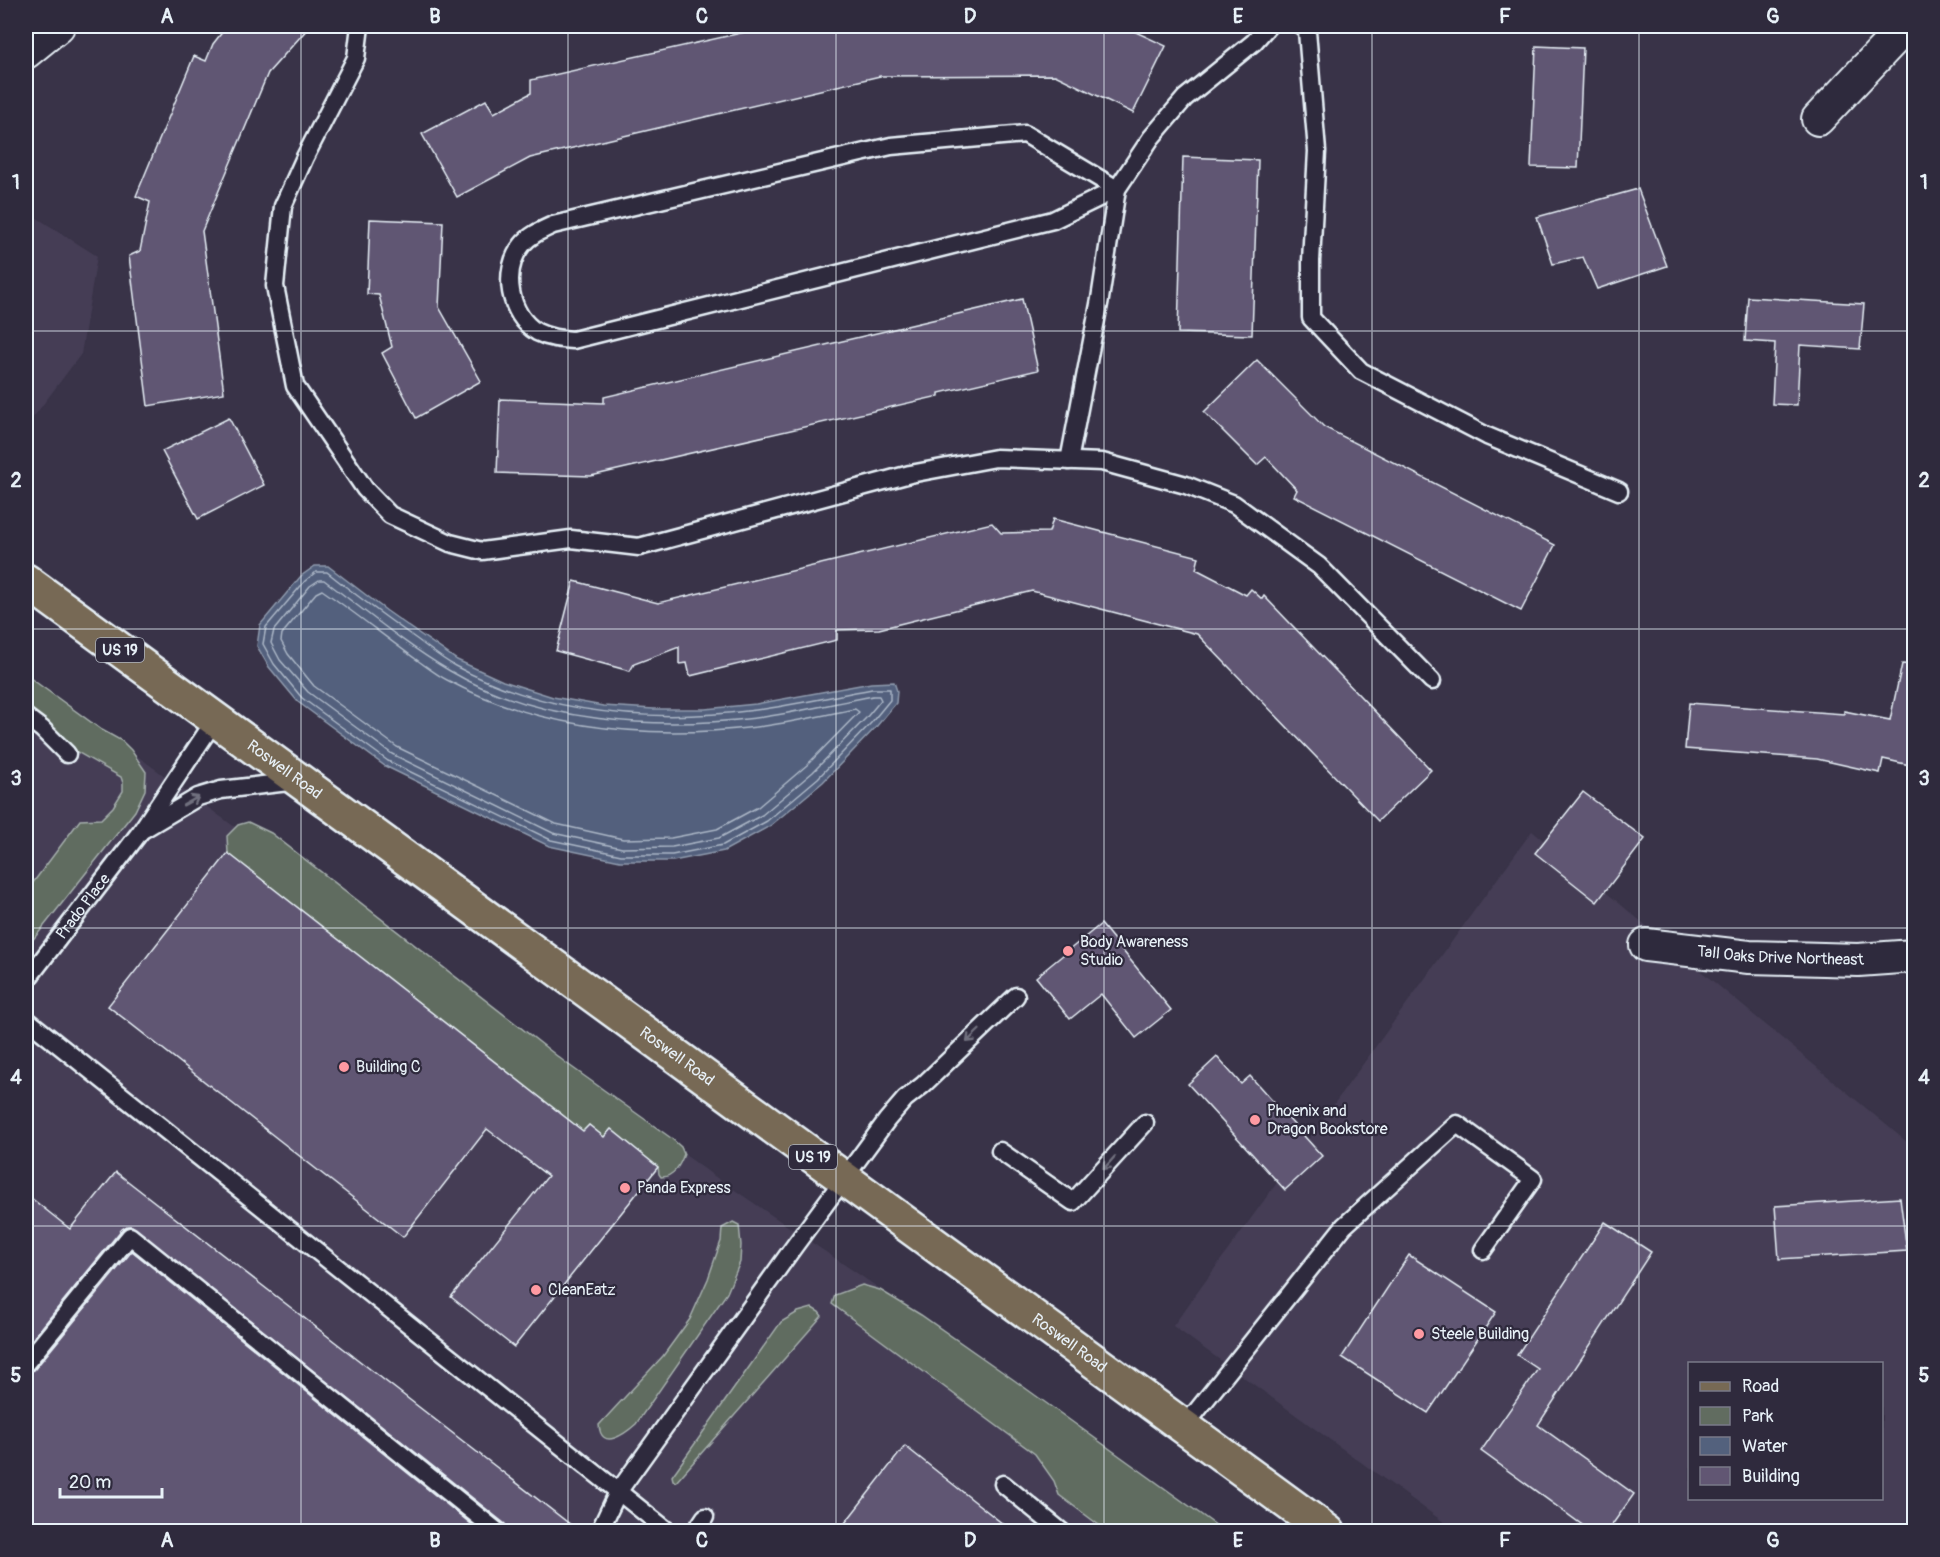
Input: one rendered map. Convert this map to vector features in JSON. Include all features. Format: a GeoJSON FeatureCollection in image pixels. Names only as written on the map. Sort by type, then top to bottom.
{"type":"FeatureCollection","features":[{"type":"Feature","properties":{"kind":"main road","name":"Roswell Road"},"geometry":{"type":"LineString","coordinates":[[26,581],[1328,1532]]}},
{"type":"Feature","properties":{"kind":"street"},"geometry":{"type":"LineString","coordinates":[[26,52],[58,26]]}},
{"type":"Feature","properties":{"kind":"street"},"geometry":{"type":"LineString","coordinates":[[1818,119],[1906,26]]}},
{"type":"Feature","properties":{"kind":"street","name":"Tall Oaks Drive Northeast"},"geometry":{"type":"LineString","coordinates":[[1646,945],[1749,957],[1858,960],[1914,956]]}},
{"type":"Feature","properties":{"kind":"lane"},"geometry":{"type":"LineString","coordinates":[[360,26],[356,58],[305,157],[283,206],[275,286],[295,386],[365,489],[390,515],[450,543],[482,551],[572,539],[639,547],[910,474],[996,458],[1102,462],[1186,485],[1234,504],[1319,566],[1432,681]]}},
{"type":"Feature","properties":{"kind":"lane"},"geometry":{"type":"LineString","coordinates":[[1070,461],[1100,300],[1117,189],[1151,138],[1185,98],[1254,42],[1268,26]]}},
{"type":"Feature","properties":{"kind":"lane"},"geometry":{"type":"LineString","coordinates":[[1302,26],[1307,31],[1317,152],[1311,261],[1311,318],[1361,371],[1487,436],[1619,491]]}},
{"type":"Feature","properties":{"kind":"lane"},"geometry":{"type":"LineString","coordinates":[[1025,134],[1117,189],[1053,220],[573,340],[554,339],[536,331],[522,318],[513,301],[510,282],[512,263],[522,246],[536,233],[553,225],[891,146],[1025,134]]}},
{"type":"Feature","properties":{"kind":"lane"},"geometry":{"type":"LineString","coordinates":[[26,717],[42,729],[67,754]]}},
{"type":"Feature","properties":{"kind":"lane","name":"Prado Place"},"geometry":{"type":"LineString","coordinates":[[26,981],[141,831],[214,720]]}},
{"type":"Feature","properties":{"kind":"lane","name":"Prado Place"},"geometry":{"type":"LineString","coordinates":[[141,831],[198,797],[221,790],[298,781]]}},
{"type":"Feature","properties":{"kind":"lane"},"geometry":{"type":"LineString","coordinates":[[599,1532],[618,1492],[843,1179],[905,1099],[923,1085],[1016,996]]}},
{"type":"Feature","properties":{"kind":"lane"},"geometry":{"type":"LineString","coordinates":[[26,1019],[669,1532]]}},
{"type":"Feature","properties":{"kind":"lane"},"geometry":{"type":"LineString","coordinates":[[1000,1151],[1073,1202],[1145,1123]]}},
{"type":"Feature","properties":{"kind":"lane"},"geometry":{"type":"LineString","coordinates":[[1184,1427],[1344,1226],[1457,1124],[1533,1179],[1483,1250]]}},
{"type":"Feature","properties":{"kind":"lane"},"geometry":{"type":"LineString","coordinates":[[26,1363],[130,1236],[498,1532]]}},
{"type":"Feature","properties":{"kind":"lane"},"geometry":{"type":"LineString","coordinates":[[1003,1484],[1062,1532]]}},
{"type":"Feature","properties":{"kind":"lane"},"geometry":{"type":"LineString","coordinates":[[695,1532],[705,1517]]}},
{"type":"Feature","properties":{"kind":"shaded area"},"geometry":{"type":"Polygon","coordinates":[[[26,211],[97,256],[81,354],[26,427],[26,211]]]}},
{"type":"Feature","properties":{"kind":"shaded area"},"geometry":{"type":"Polygon","coordinates":[[[26,675],[714,1176],[1014,1380],[1224,1531],[26,1531],[26,675]]]}},
{"type":"Feature","properties":{"kind":"shaded area"},"geometry":{"type":"Polygon","coordinates":[[[1532,831],[1914,1148],[1914,1531],[1456,1531],[1173,1326],[1532,831]]]}},
{"type":"Feature","properties":{"kind":"green space"},"geometry":{"type":"Polygon","coordinates":[[[26,675],[102,730],[122,741],[146,772],[145,790],[135,811],[40,931],[26,945],[26,892],[80,820],[101,819],[113,807],[123,791],[123,783],[121,777],[77,752],[26,711],[26,675]]]}},
{"type":"Feature","properties":{"kind":"green space"},"geometry":{"type":"Polygon","coordinates":[[[248,822],[271,833],[566,1063],[671,1138],[681,1147],[684,1154],[676,1170],[670,1175],[661,1177],[658,1167],[611,1129],[604,1137],[589,1125],[584,1131],[581,1130],[228,853],[227,836],[238,825],[248,822]]]}},
{"type":"Feature","properties":{"kind":"green space"},"geometry":{"type":"Polygon","coordinates":[[[733,1222],[739,1225],[740,1262],[727,1293],[636,1424],[614,1438],[604,1438],[599,1425],[663,1356],[690,1319],[708,1279],[721,1241],[722,1228],[733,1222]]]}},
{"type":"Feature","properties":{"kind":"green space"},"geometry":{"type":"Polygon","coordinates":[[[862,1285],[880,1290],[921,1315],[1224,1531],[1107,1531],[1059,1495],[1054,1481],[1035,1454],[832,1304],[835,1295],[862,1285]]]}},
{"type":"Feature","properties":{"kind":"green space"},"geometry":{"type":"Polygon","coordinates":[[[812,1308],[822,1316],[676,1482],[673,1480],[672,1476],[781,1322],[798,1312],[812,1308]]]}},
{"type":"Feature","properties":{"kind":"water"},"geometry":{"type":"Polygon","coordinates":[[[315,566],[328,566],[457,660],[503,681],[553,697],[603,706],[705,709],[756,704],[871,683],[894,682],[897,691],[896,703],[823,782],[770,826],[724,851],[673,861],[620,861],[549,846],[385,766],[298,702],[269,667],[257,646],[260,625],[301,576],[315,566]]]}},
{"type":"Feature","properties":{"kind":"building"},"geometry":{"type":"Polygon","coordinates":[[[227,26],[310,26],[268,73],[202,231],[224,393],[148,406],[129,256],[140,251],[150,202],[136,196],[194,56],[206,61],[213,44],[227,26]]]}},
{"type":"Feature","properties":{"kind":"building"},"geometry":{"type":"Polygon","coordinates":[[[772,26],[1123,26],[1166,46],[1133,113],[1055,75],[880,76],[530,158],[457,197],[422,134],[486,100],[494,113],[531,93],[531,80],[772,26]]]}},
{"type":"Feature","properties":{"kind":"building"},"geometry":{"type":"Polygon","coordinates":[[[1536,46],[1583,48],[1578,168],[1531,167],[1536,46]]]}},
{"type":"Feature","properties":{"kind":"building"},"geometry":{"type":"Polygon","coordinates":[[[1183,157],[1258,160],[1252,335],[1178,333],[1183,157]]]}},
{"type":"Feature","properties":{"kind":"building"},"geometry":{"type":"Polygon","coordinates":[[[1638,189],[1667,266],[1597,289],[1583,257],[1553,264],[1537,217],[1638,189]]]}},
{"type":"Feature","properties":{"kind":"building"},"geometry":{"type":"Polygon","coordinates":[[[370,219],[443,222],[439,307],[481,381],[416,418],[382,353],[392,347],[379,295],[367,294],[370,219]]]}},
{"type":"Feature","properties":{"kind":"building"},"geometry":{"type":"Polygon","coordinates":[[[1748,297],[1864,304],[1860,349],[1800,345],[1797,405],[1772,404],[1775,343],[1745,341],[1748,297]]]}},
{"type":"Feature","properties":{"kind":"building"},"geometry":{"type":"Polygon","coordinates":[[[1022,299],[1038,370],[939,393],[939,396],[591,476],[497,473],[500,399],[604,403],[604,397],[1022,299]]]}},
{"type":"Feature","properties":{"kind":"building"},"geometry":{"type":"Polygon","coordinates":[[[1257,360],[1324,427],[1555,545],[1521,611],[1294,496],[1297,490],[1266,457],[1257,465],[1204,412],[1257,360]]]}},
{"type":"Feature","properties":{"kind":"building"},"geometry":{"type":"Polygon","coordinates":[[[229,418],[264,485],[198,519],[162,451],[229,418]]]}},
{"type":"Feature","properties":{"kind":"building"},"geometry":{"type":"Polygon","coordinates":[[[1053,519],[1199,557],[1196,569],[1246,595],[1251,589],[1262,599],[1264,596],[1431,770],[1378,821],[1197,634],[1032,591],[879,629],[837,630],[837,640],[690,676],[687,663],[679,664],[679,647],[634,664],[630,671],[556,651],[574,581],[658,603],[992,523],[1001,533],[1049,532],[1053,519]]]}},
{"type":"Feature","properties":{"kind":"building"},"geometry":{"type":"Polygon","coordinates":[[[1902,664],[1914,665],[1914,766],[1883,759],[1880,773],[1817,759],[1685,749],[1689,703],[1844,714],[1844,711],[1890,720],[1902,664]]]}},
{"type":"Feature","properties":{"kind":"building"},"geometry":{"type":"Polygon","coordinates":[[[1583,792],[1645,839],[1597,902],[1535,853],[1583,792]]]}},
{"type":"Feature","properties":{"kind":"building","name":"Building C"},"geometry":{"type":"Polygon","coordinates":[[[228,853],[583,1131],[589,1125],[604,1137],[611,1129],[658,1167],[514,1347],[451,1297],[548,1176],[487,1129],[403,1237],[108,1006],[228,853]]]}},
{"type":"Feature","properties":{"kind":"building"},"geometry":{"type":"Polygon","coordinates":[[[1101,924],[1171,1010],[1136,1038],[1101,994],[1070,1019],[1036,977],[1101,924]]]}},
{"type":"Feature","properties":{"kind":"building","name":"Phoenix and Dragon Bookstore"},"geometry":{"type":"Polygon","coordinates":[[[1217,1057],[1241,1084],[1250,1076],[1322,1156],[1285,1190],[1188,1084],[1217,1057]]]}},
{"type":"Feature","properties":{"kind":"building"},"geometry":{"type":"Polygon","coordinates":[[[116,1172],[580,1532],[508,1532],[505,1524],[132,1226],[122,1229],[26,1347],[26,1194],[70,1229],[116,1172]]]}},
{"type":"Feature","properties":{"kind":"building"},"geometry":{"type":"Polygon","coordinates":[[[1900,1198],[1907,1251],[1779,1259],[1775,1206],[1900,1198]]]}},
{"type":"Feature","properties":{"kind":"building"},"geometry":{"type":"Polygon","coordinates":[[[1605,1222],[1651,1252],[1538,1425],[1634,1494],[1607,1532],[1592,1532],[1481,1451],[1538,1369],[1517,1355],[1605,1222]]]}},
{"type":"Feature","properties":{"kind":"building"},"geometry":{"type":"Polygon","coordinates":[[[132,1251],[481,1532],[26,1532],[26,1373],[34,1370],[132,1251]]]}},
{"type":"Feature","properties":{"kind":"building","name":"Steele Building"},"geometry":{"type":"Polygon","coordinates":[[[1409,1255],[1496,1312],[1428,1413],[1342,1357],[1409,1255]]]}},
{"type":"Feature","properties":{"kind":"building"},"geometry":{"type":"Polygon","coordinates":[[[905,1446],[1013,1532],[838,1532],[905,1446]]]}},
{"type":"Feature","properties":{"kind":"place","name":"Body Awareness Studio"},"geometry":{"type":"Point","coordinates":[1068,951]}},
{"type":"Feature","properties":{"kind":"place","name":"Building C"},"geometry":{"type":"Point","coordinates":[344,1067]}},
{"type":"Feature","properties":{"kind":"place","name":"Phoenix and Dragon Bookstore"},"geometry":{"type":"Point","coordinates":[1255,1120]}},
{"type":"Feature","properties":{"kind":"place","name":"Panda Express"},"geometry":{"type":"Point","coordinates":[625,1188]}},
{"type":"Feature","properties":{"kind":"place","name":"CleanEatz"},"geometry":{"type":"Point","coordinates":[536,1290]}},
{"type":"Feature","properties":{"kind":"place","name":"Steele Building"},"geometry":{"type":"Point","coordinates":[1419,1334]}}]}
